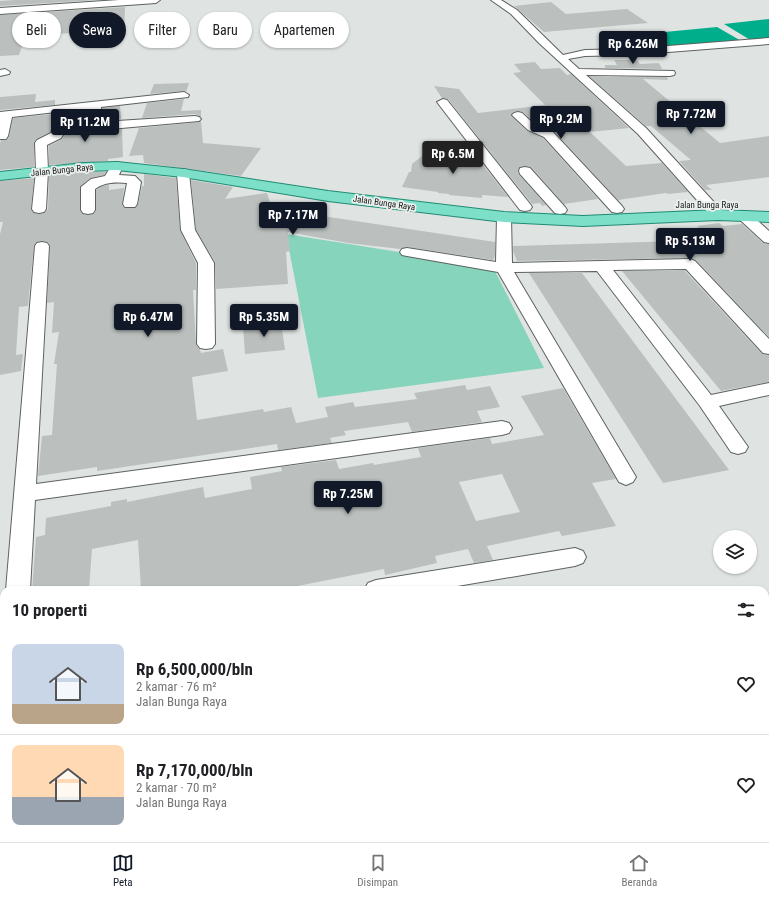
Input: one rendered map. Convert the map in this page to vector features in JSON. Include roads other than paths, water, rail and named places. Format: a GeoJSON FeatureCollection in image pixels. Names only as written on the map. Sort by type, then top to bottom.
{"type":"FeatureCollection","features":[{"type":"Feature","properties":{"kind":"main road","name":"Jalan Bunga Raya"},"geometry":{"type":"LineString","coordinates":[[0,176],[41,167],[106,157],[195,166],[438,200],[504,217],[583,222],[713,209],[742,215],[769,217]]}},
{"type":"Feature","properties":{"kind":"main road","name":"Jalan Bunga Raya"},"geometry":{"type":"LineString","coordinates":[[0,167],[101,166],[114,173],[182,173],[328,196],[469,208],[525,207],[560,210],[769,207]]}},
{"type":"Feature","properties":{"kind":"street"},"geometry":{"type":"LineString","coordinates":[[0,11],[156,0]]}},
{"type":"Feature","properties":{"kind":"street"},"geometry":{"type":"LineString","coordinates":[[495,0],[514,12],[561,58],[642,131],[713,209]]}},
{"type":"Feature","properties":{"kind":"street"},"geometry":{"type":"LineString","coordinates":[[561,58],[585,53],[636,51],[769,41]]}},
{"type":"Feature","properties":{"kind":"street"},"geometry":{"type":"LineString","coordinates":[[577,72],[670,73]]}},
{"type":"Feature","properties":{"kind":"street"},"geometry":{"type":"LineString","coordinates":[[2,136],[3,114],[184,96]]}},
{"type":"Feature","properties":{"kind":"street"},"geometry":{"type":"LineString","coordinates":[[443,102],[525,207]]}},
{"type":"Feature","properties":{"kind":"street"},"geometry":{"type":"LineString","coordinates":[[95,106],[96,124],[99,126],[195,119]]}},
{"type":"Feature","properties":{"kind":"street"},"geometry":{"type":"LineString","coordinates":[[39,209],[41,167],[40,143],[45,139],[57,135],[62,109]]}},
{"type":"Feature","properties":{"kind":"street"},"geometry":{"type":"LineString","coordinates":[[518,115],[532,128],[548,134],[617,209]]}},
{"type":"Feature","properties":{"kind":"street"},"geometry":{"type":"LineString","coordinates":[[525,171],[560,210]]}},
{"type":"Feature","properties":{"kind":"street"},"geometry":{"type":"LineString","coordinates":[[88,210],[88,187],[114,173],[133,180],[134,182],[130,204]]}},
{"type":"Feature","properties":{"kind":"street"},"geometry":{"type":"LineString","coordinates":[[182,173],[188,230],[196,246],[203,254],[206,263],[206,344]]}},
{"type":"Feature","properties":{"kind":"street"},"geometry":{"type":"LineString","coordinates":[[742,215],[769,239]]}},
{"type":"Feature","properties":{"kind":"street"},"geometry":{"type":"LineString","coordinates":[[504,217],[504,268],[626,477]]}},
{"type":"Feature","properties":{"kind":"street"},"geometry":{"type":"LineString","coordinates":[[18,586],[42,246]]}},
{"type":"Feature","properties":{"kind":"street"},"geometry":{"type":"LineString","coordinates":[[407,252],[504,268],[690,264],[769,349]]}},
{"type":"Feature","properties":{"kind":"street"},"geometry":{"type":"LineString","coordinates":[[601,265],[707,402],[738,447]]}},
{"type":"Feature","properties":{"kind":"street"},"geometry":{"type":"LineString","coordinates":[[707,402],[769,389]]}},
{"type":"Feature","properties":{"kind":"street"},"geometry":{"type":"LineString","coordinates":[[25,493],[502,428]]}},
{"type":"Feature","properties":{"kind":"street"},"geometry":{"type":"LineString","coordinates":[[400,586],[575,557]]}}]}
